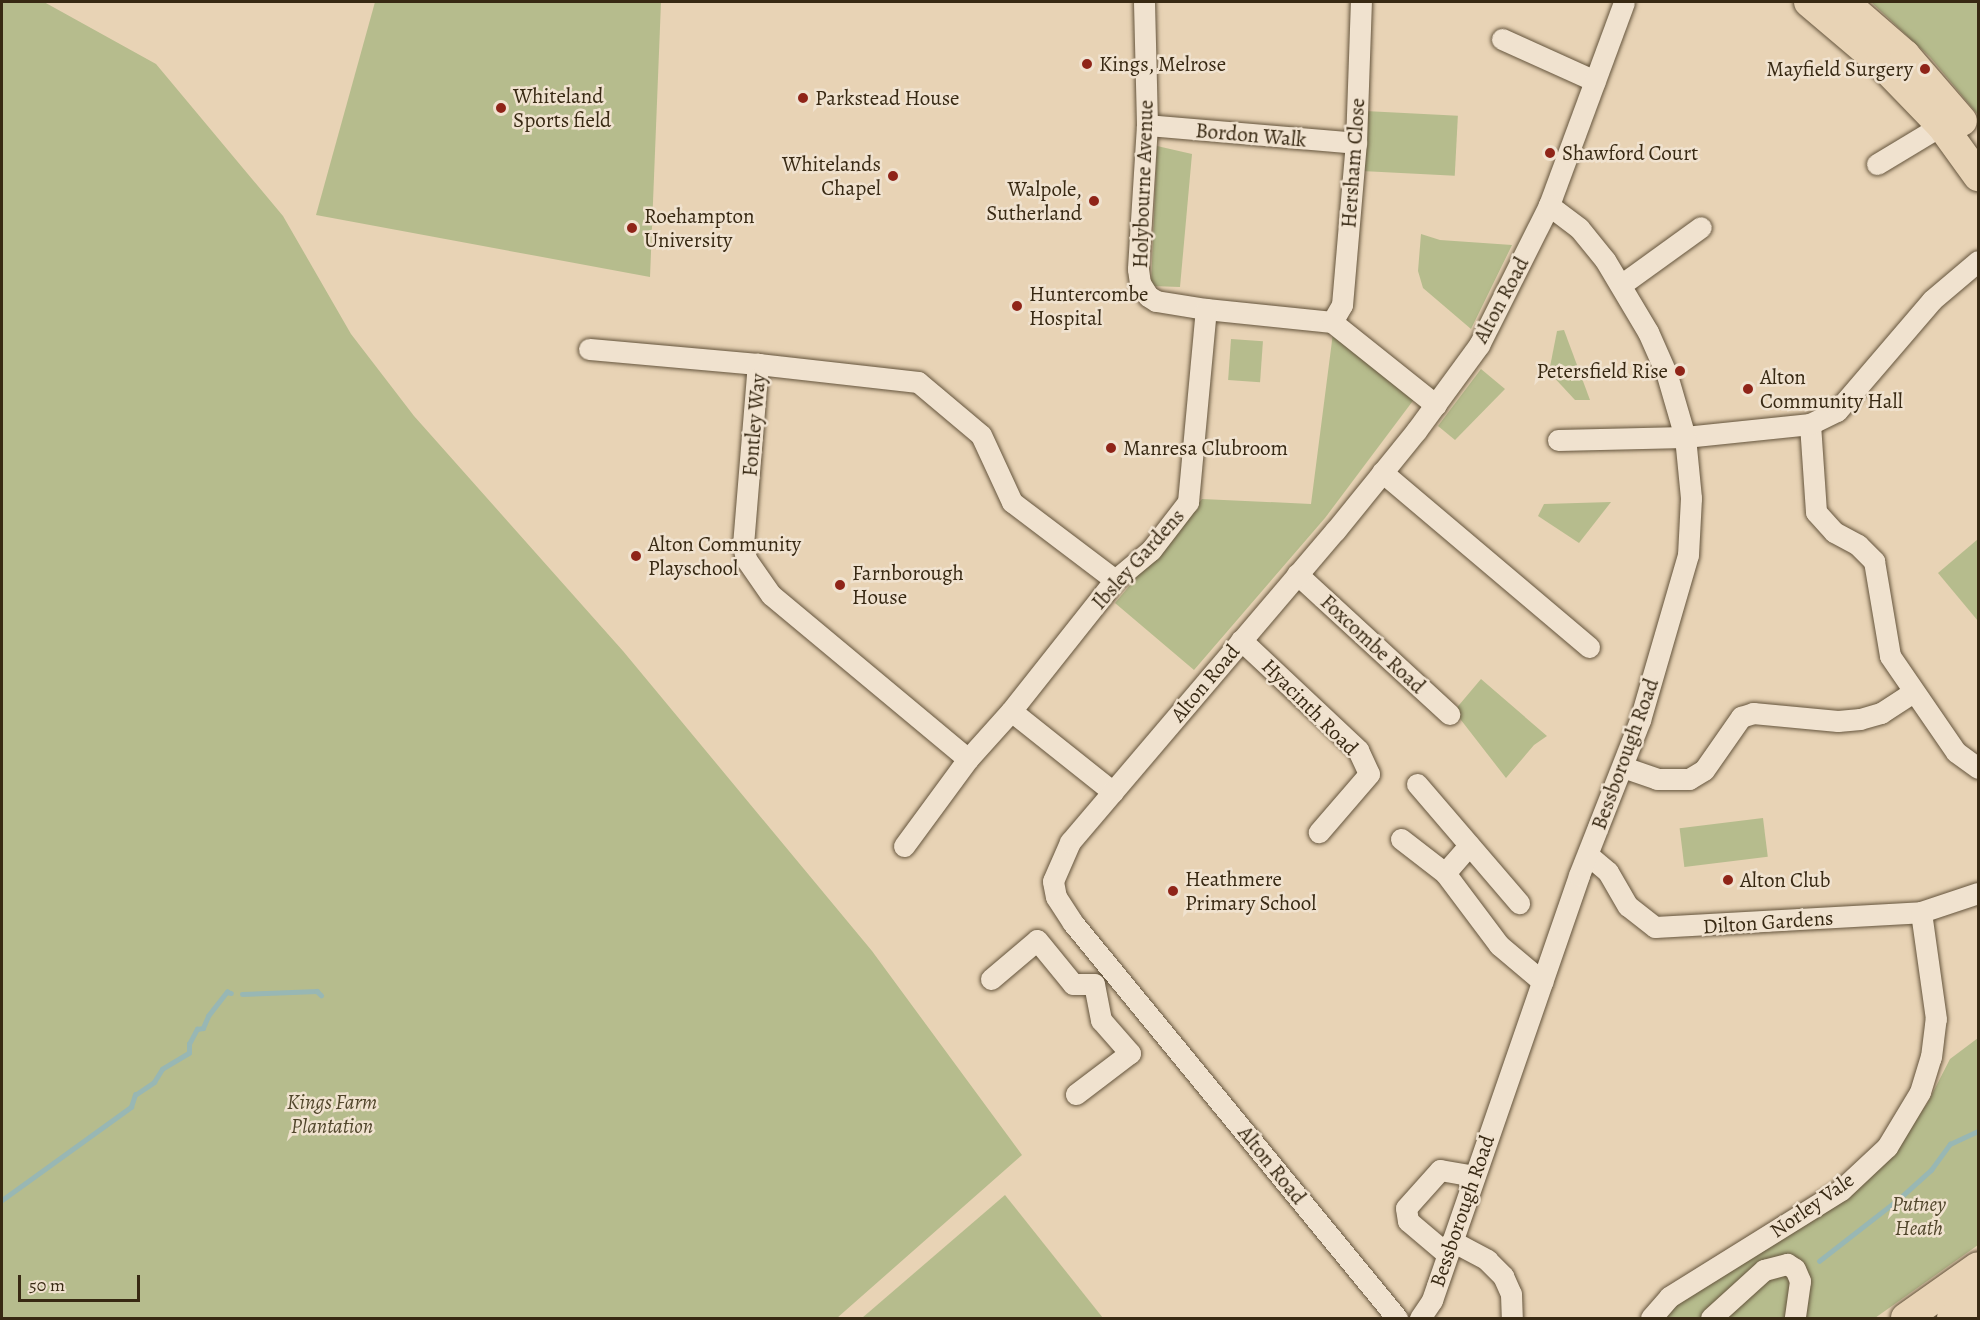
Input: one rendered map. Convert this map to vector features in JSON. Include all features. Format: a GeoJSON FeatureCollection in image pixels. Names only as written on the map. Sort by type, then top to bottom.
{"type":"FeatureCollection","features":[{"type":"Feature","properties":{"kind":"highway"},"geometry":{"type":"LineString","coordinates":[[1809,2],[1949,121],[1978,142]]}},
{"type":"Feature","properties":{"kind":"highway"},"geometry":{"type":"LineString","coordinates":[[1844,2],[1905,56],[1949,121],[1978,176]]}},
{"type":"Feature","properties":{"kind":"highway"},"geometry":{"type":"LineString","coordinates":[[1906,1318],[1978,1267]]}},
{"type":"Feature","properties":{"kind":"highway"},"geometry":{"type":"LineString","coordinates":[[1952,1318],[1978,1300]]}},
{"type":"Feature","properties":{"kind":"street","name":"Holybourne Avenue"},"geometry":{"type":"LineString","coordinates":[[1144,2],[1146,125],[1140,282],[1156,301],[1206,309],[1302,316],[1332,322],[1436,405]]}},
{"type":"Feature","properties":{"kind":"street","name":"Hersham Close"},"geometry":{"type":"LineString","coordinates":[[1332,322],[1342,304],[1356,143],[1361,2]]}},
{"type":"Feature","properties":{"kind":"street","name":"Alton Road"},"geometry":{"type":"LineString","coordinates":[[1386,1315],[1073,922],[1056,897],[1053,881],[1070,842],[1382,472],[1436,405],[1479,345],[1549,206],[1624,2]]}},
{"type":"Feature","properties":{"kind":"street"},"geometry":{"type":"LineString","coordinates":[[1502,39],[1595,81]]}},
{"type":"Feature","properties":{"kind":"street"},"geometry":{"type":"LineString","coordinates":[[1877,164],[1949,121]]}},
{"type":"Feature","properties":{"kind":"street","name":"Bordon Walk"},"geometry":{"type":"LineString","coordinates":[[1146,125],[1356,143]]}},
{"type":"Feature","properties":{"kind":"street","name":"Bessborough Road"},"geometry":{"type":"LineString","coordinates":[[1420,1318],[1432,1300],[1473,1176],[1587,855],[1623,767],[1688,555],[1691,498],[1685,437],[1667,375],[1622,284],[1579,228],[1549,206]]}},
{"type":"Feature","properties":{"kind":"street"},"geometry":{"type":"LineString","coordinates":[[1622,284],[1701,227]]}},
{"type":"Feature","properties":{"kind":"street"},"geometry":{"type":"LineString","coordinates":[[1558,440],[1685,437],[1810,424],[1837,411],[1932,300],[1978,261]]}},
{"type":"Feature","properties":{"kind":"street","name":"Ibsley Gardens"},"geometry":{"type":"LineString","coordinates":[[904,846],[969,759],[1011,711],[1115,580],[1151,550],[1188,502],[1206,309]]}},
{"type":"Feature","properties":{"kind":"street"},"geometry":{"type":"LineString","coordinates":[[588,349],[758,364]]}},
{"type":"Feature","properties":{"kind":"street","name":"Fontley Way"},"geometry":{"type":"LineString","coordinates":[[969,759],[771,595],[746,559],[743,545],[758,364],[918,382],[981,435],[1012,502],[1115,580]]}},
{"type":"Feature","properties":{"kind":"street"},"geometry":{"type":"LineString","coordinates":[[1810,424],[1816,512],[1834,532],[1858,545],[1874,561],[1881,590],[1885,643],[1913,692],[1956,752],[1978,768]]}},
{"type":"Feature","properties":{"kind":"street"},"geometry":{"type":"LineString","coordinates":[[1382,472],[1589,647]]}},
{"type":"Feature","properties":{"kind":"street","name":"Foxcombe Road"},"geometry":{"type":"LineString","coordinates":[[1298,574],[1449,714]]}},
{"type":"Feature","properties":{"kind":"street","name":"Hyacinth Road"},"geometry":{"type":"LineString","coordinates":[[1241,640],[1358,750],[1369,774],[1319,832]]}},
{"type":"Feature","properties":{"kind":"street"},"geometry":{"type":"LineString","coordinates":[[1623,767],[1657,779],[1689,780],[1704,770],[1741,717],[1753,713],[1838,721],[1860,719],[1881,713],[1913,692]]}},
{"type":"Feature","properties":{"kind":"street"},"geometry":{"type":"LineString","coordinates":[[1011,711],[1113,792]]}},
{"type":"Feature","properties":{"kind":"street"},"geometry":{"type":"LineString","coordinates":[[1417,784],[1519,903]]}},
{"type":"Feature","properties":{"kind":"street"},"geometry":{"type":"LineString","coordinates":[[1401,839],[1445,873],[1498,945],[1543,982]]}},
{"type":"Feature","properties":{"kind":"street"},"geometry":{"type":"LineString","coordinates":[[1445,873],[1469,845]]}},
{"type":"Feature","properties":{"kind":"street","name":"Dilton Gardens"},"geometry":{"type":"LineString","coordinates":[[1587,855],[1608,872],[1628,906],[1655,927],[1921,912],[1978,893]]}},
{"type":"Feature","properties":{"kind":"street","name":"Norley Vale"},"geometry":{"type":"LineString","coordinates":[[1651,1318],[1670,1297],[1841,1190],[1887,1147],[1920,1092],[1931,1057],[1936,1019],[1931,964],[1921,912]]}},
{"type":"Feature","properties":{"kind":"street"},"geometry":{"type":"LineString","coordinates":[[991,979],[1036,940],[1073,984],[1094,984],[1113,970]]}},
{"type":"Feature","properties":{"kind":"street"},"geometry":{"type":"LineString","coordinates":[[1076,1094],[1130,1053],[1101,1020],[1094,984]]}},
{"type":"Feature","properties":{"kind":"street"},"geometry":{"type":"LineString","coordinates":[[1473,1176],[1440,1170],[1406,1208],[1408,1221],[1449,1247],[1487,1260],[1503,1276],[1510,1293],[1512,1318]]}},
{"type":"Feature","properties":{"kind":"street"},"geometry":{"type":"LineString","coordinates":[[1712,1318],[1764,1270],[1787,1264],[1795,1269],[1800,1281],[1795,1318]]}},
{"type":"Feature","properties":{"kind":"green space","name":"Kings Farm Plantation"},"geometry":{"type":"Polygon","coordinates":[[[2,2],[44,2],[156,64],[283,216],[351,334],[414,416],[623,651],[872,951],[1022,1155],[837,1318],[2,1318],[2,2]]]}},
{"type":"Feature","properties":{"kind":"green space","name":"Whiteland Sports field"},"geometry":{"type":"Polygon","coordinates":[[[375,2],[661,2],[650,277],[316,215],[375,2]]]}},
{"type":"Feature","properties":{"kind":"green space"},"geometry":{"type":"Polygon","coordinates":[[[1871,2],[1978,2],[1978,115],[1930,57],[1871,2]]]}},
{"type":"Feature","properties":{"kind":"green space"},"geometry":{"type":"Polygon","coordinates":[[[1365,111],[1458,116],[1455,176],[1362,171],[1365,111]]]}},
{"type":"Feature","properties":{"kind":"green space"},"geometry":{"type":"Polygon","coordinates":[[[1157,146],[1192,154],[1180,287],[1151,286],[1157,146]]]}},
{"type":"Feature","properties":{"kind":"green space"},"geometry":{"type":"Polygon","coordinates":[[[1421,234],[1440,240],[1512,245],[1471,329],[1423,288],[1418,271],[1421,234]]]}},
{"type":"Feature","properties":{"kind":"green space"},"geometry":{"type":"Polygon","coordinates":[[[1564,330],[1590,400],[1575,400],[1549,372],[1557,331],[1564,330]]]}},
{"type":"Feature","properties":{"kind":"green space"},"geometry":{"type":"Polygon","coordinates":[[[1333,333],[1415,398],[1325,518],[1194,670],[1115,603],[1202,499],[1311,504],[1333,333]]]}},
{"type":"Feature","properties":{"kind":"green space"},"geometry":{"type":"Polygon","coordinates":[[[1231,339],[1263,341],[1260,382],[1228,380],[1231,339]]]}},
{"type":"Feature","properties":{"kind":"green space"},"geometry":{"type":"Polygon","coordinates":[[[1481,369],[1505,389],[1455,440],[1438,426],[1481,369]]]}},
{"type":"Feature","properties":{"kind":"green space"},"geometry":{"type":"Polygon","coordinates":[[[1611,502],[1579,543],[1538,516],[1544,504],[1611,502]]]}},
{"type":"Feature","properties":{"kind":"green space"},"geometry":{"type":"Polygon","coordinates":[[[1978,539],[1978,621],[1938,573],[1978,539]]]}},
{"type":"Feature","properties":{"kind":"green space"},"geometry":{"type":"Polygon","coordinates":[[[1481,679],[1547,736],[1534,745],[1506,778],[1454,711],[1481,679]]]}},
{"type":"Feature","properties":{"kind":"green space"},"geometry":{"type":"Polygon","coordinates":[[[1763,818],[1768,857],[1684,867],[1680,828],[1763,818]]]}},
{"type":"Feature","properties":{"kind":"green space","name":"Putney Heath"},"geometry":{"type":"Polygon","coordinates":[[[1978,1038],[1978,1245],[1875,1318],[1659,1318],[1885,1159],[1927,1104],[1950,1059],[1978,1038]]]}},
{"type":"Feature","properties":{"kind":"green space"},"geometry":{"type":"Polygon","coordinates":[[[1005,1195],[1103,1318],[862,1318],[1005,1195]]]}},
{"type":"Feature","properties":{"kind":"waterway"},"geometry":{"type":"LineString","coordinates":[[242,994],[317,991],[321,995]]}},
{"type":"Feature","properties":{"kind":"waterway"},"geometry":{"type":"LineString","coordinates":[[2,1200],[131,1107],[135,1095],[154,1082],[162,1069],[189,1053],[189,1044],[197,1029],[203,1028],[208,1016],[227,992],[231,993]]}},
{"type":"Feature","properties":{"kind":"waterway"},"geometry":{"type":"LineString","coordinates":[[1819,1261],[1900,1198],[1931,1170],[1950,1144],[1978,1131]]}},
{"type":"Feature","properties":{"kind":"place","name":"Kings, Melrose"},"geometry":{"type":"Point","coordinates":[1087,64]}},
{"type":"Feature","properties":{"kind":"place","name":"Mayfield Surgery"},"geometry":{"type":"Point","coordinates":[1925,69]}},
{"type":"Feature","properties":{"kind":"place","name":"Parkstead House"},"geometry":{"type":"Point","coordinates":[803,98]}},
{"type":"Feature","properties":{"kind":"place","name":"Whiteland Sports field"},"geometry":{"type":"Point","coordinates":[501,108]}},
{"type":"Feature","properties":{"kind":"place","name":"Shawford Court"},"geometry":{"type":"Point","coordinates":[1550,153]}},
{"type":"Feature","properties":{"kind":"place","name":"Whitelands Chapel"},"geometry":{"type":"Point","coordinates":[893,176]}},
{"type":"Feature","properties":{"kind":"place","name":"Walpole, Sutherland"},"geometry":{"type":"Point","coordinates":[1094,201]}},
{"type":"Feature","properties":{"kind":"place","name":"Roehampton University"},"geometry":{"type":"Point","coordinates":[632,228]}},
{"type":"Feature","properties":{"kind":"place","name":"Huntercombe Hospital"},"geometry":{"type":"Point","coordinates":[1017,306]}},
{"type":"Feature","properties":{"kind":"place","name":"Petersfield Rise"},"geometry":{"type":"Point","coordinates":[1680,371]}},
{"type":"Feature","properties":{"kind":"place","name":"Alton Community Hall"},"geometry":{"type":"Point","coordinates":[1748,389]}},
{"type":"Feature","properties":{"kind":"place","name":"Manresa Clubroom"},"geometry":{"type":"Point","coordinates":[1111,448]}},
{"type":"Feature","properties":{"kind":"place","name":"Alton Community Playschool"},"geometry":{"type":"Point","coordinates":[636,556]}},
{"type":"Feature","properties":{"kind":"place","name":"Farnborough House"},"geometry":{"type":"Point","coordinates":[840,585]}},
{"type":"Feature","properties":{"kind":"place","name":"Alton Club"},"geometry":{"type":"Point","coordinates":[1728,880]}},
{"type":"Feature","properties":{"kind":"place","name":"Heathmere Primary School"},"geometry":{"type":"Point","coordinates":[1173,891]}}]}
